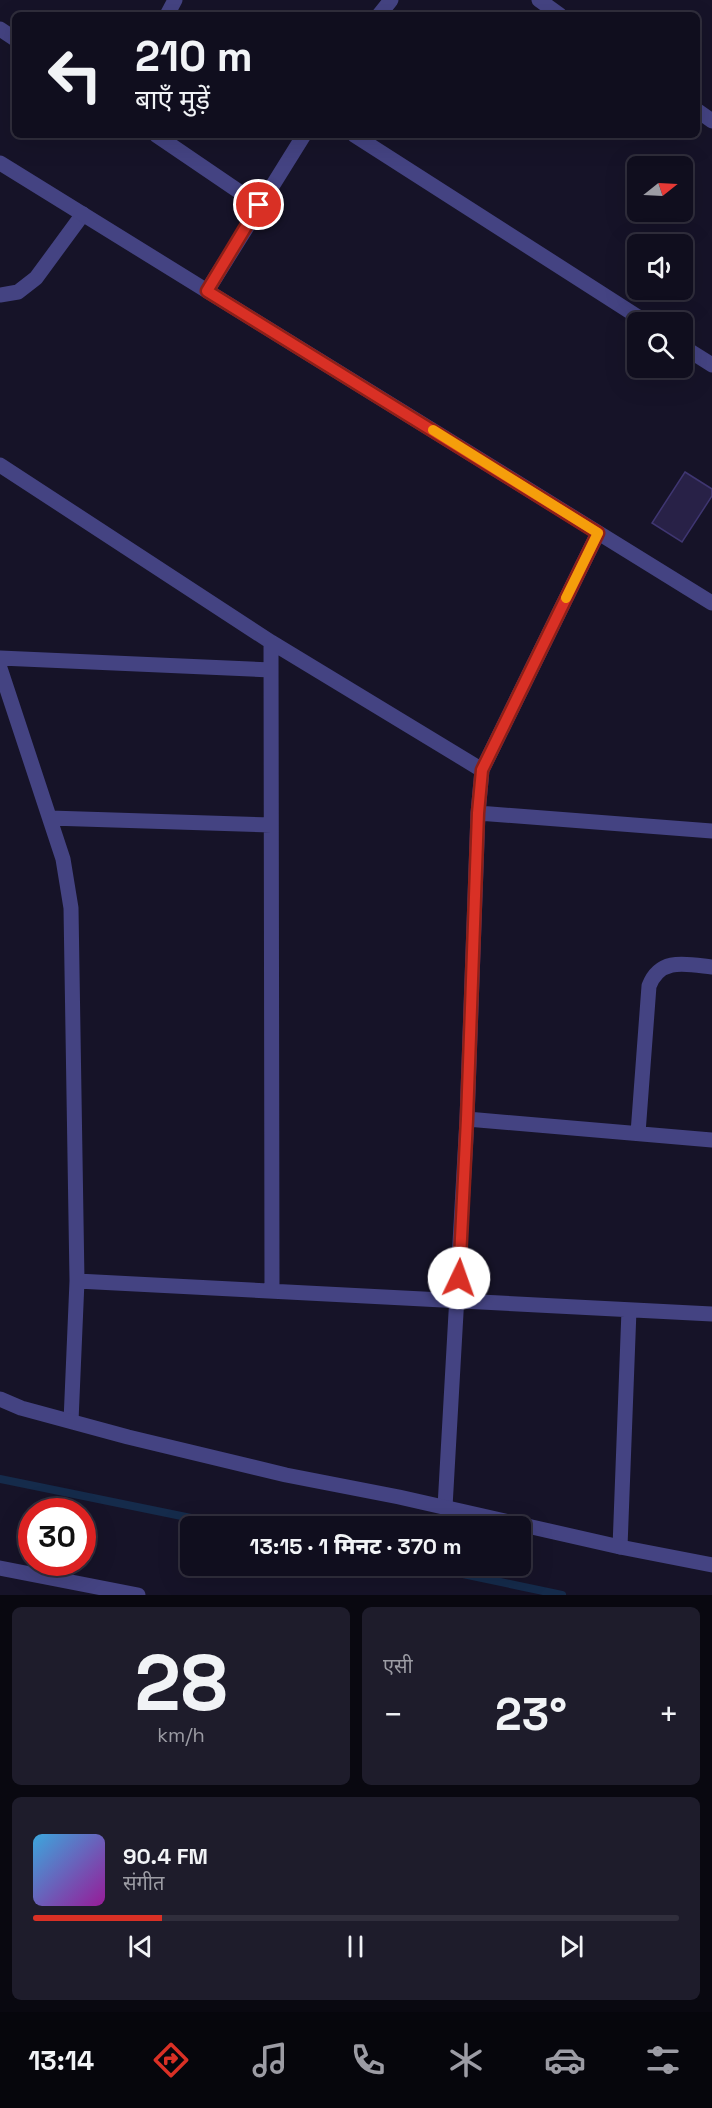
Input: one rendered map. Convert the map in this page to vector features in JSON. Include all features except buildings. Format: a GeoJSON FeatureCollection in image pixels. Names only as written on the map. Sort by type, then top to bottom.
{"type":"FeatureCollection","features":[{"type":"Feature","properties":{"kind":"street"},"geometry":{"type":"LineString","coordinates":[[381,12],[391,0]]}},
{"type":"Feature","properties":{"kind":"street"},"geometry":{"type":"LineString","coordinates":[[538,0],[556,12]]}},
{"type":"Feature","properties":{"kind":"street"},"geometry":{"type":"LineString","coordinates":[[160,138],[259,205]]}},
{"type":"Feature","properties":{"kind":"street"},"geometry":{"type":"LineString","coordinates":[[207,291],[302,138]]}},
{"type":"Feature","properties":{"kind":"street"},"geometry":{"type":"LineString","coordinates":[[359,138],[630,312]]}},
{"type":"Feature","properties":{"kind":"street"},"geometry":{"type":"LineString","coordinates":[[0,163],[712,603]]}},
{"type":"Feature","properties":{"kind":"street"},"geometry":{"type":"LineString","coordinates":[[0,295],[18,292],[36,278],[83,214]]}},
{"type":"Feature","properties":{"kind":"street"},"geometry":{"type":"LineString","coordinates":[[693,353],[712,365]]}},
{"type":"Feature","properties":{"kind":"street"},"geometry":{"type":"LineString","coordinates":[[0,465],[271,642],[482,770]]}},
{"type":"Feature","properties":{"kind":"street"},"geometry":{"type":"LineString","coordinates":[[445,1507],[458,1301],[478,813],[482,770],[598,533]]}},
{"type":"Feature","properties":{"kind":"street"},"geometry":{"type":"LineString","coordinates":[[271,642],[272,1291]]}},
{"type":"Feature","properties":{"kind":"street"},"geometry":{"type":"LineString","coordinates":[[0,657],[271,670]]}},
{"type":"Feature","properties":{"kind":"street"},"geometry":{"type":"LineString","coordinates":[[0,668],[63,859],[71,908],[77,1281],[71,1421]]}},
{"type":"Feature","properties":{"kind":"street"},"geometry":{"type":"LineString","coordinates":[[478,813],[712,831]]}},
{"type":"Feature","properties":{"kind":"street"},"geometry":{"type":"LineString","coordinates":[[50,818],[272,825]]}},
{"type":"Feature","properties":{"kind":"street"},"geometry":{"type":"LineString","coordinates":[[638,1134],[649,986],[653,976],[660,969],[671,965],[712,967]]}},
{"type":"Feature","properties":{"kind":"street"},"geometry":{"type":"LineString","coordinates":[[467,1119],[712,1140]]}},
{"type":"Feature","properties":{"kind":"street"},"geometry":{"type":"LineString","coordinates":[[77,1281],[712,1314]]}},
{"type":"Feature","properties":{"kind":"street"},"geometry":{"type":"LineString","coordinates":[[620,1547],[629,1310]]}},
{"type":"Feature","properties":{"kind":"street"},"geometry":{"type":"LineString","coordinates":[[0,1399],[21,1408],[286,1475],[712,1565]]}},
{"type":"Feature","properties":{"kind":"street"},"geometry":{"type":"LineString","coordinates":[[0,1568],[138,1595]]}},
{"type":"Feature","properties":{"kind":"waterway"},"geometry":{"type":"LineString","coordinates":[[0,1479],[181,1516]]}},
{"type":"Feature","properties":{"kind":"waterway"},"geometry":{"type":"LineString","coordinates":[[472,1576],[562,1595]]}},
{"type":"Feature","properties":{"kind":"slow traffic"},"geometry":{"type":"LineString","coordinates":[[433,430],[598,533],[566,598]]}},
{"type":"Feature","properties":{"kind":"route"},"geometry":{"type":"LineString","coordinates":[[259,205],[207,291],[598,533],[482,770],[478,813],[459,1278]]}}]}
